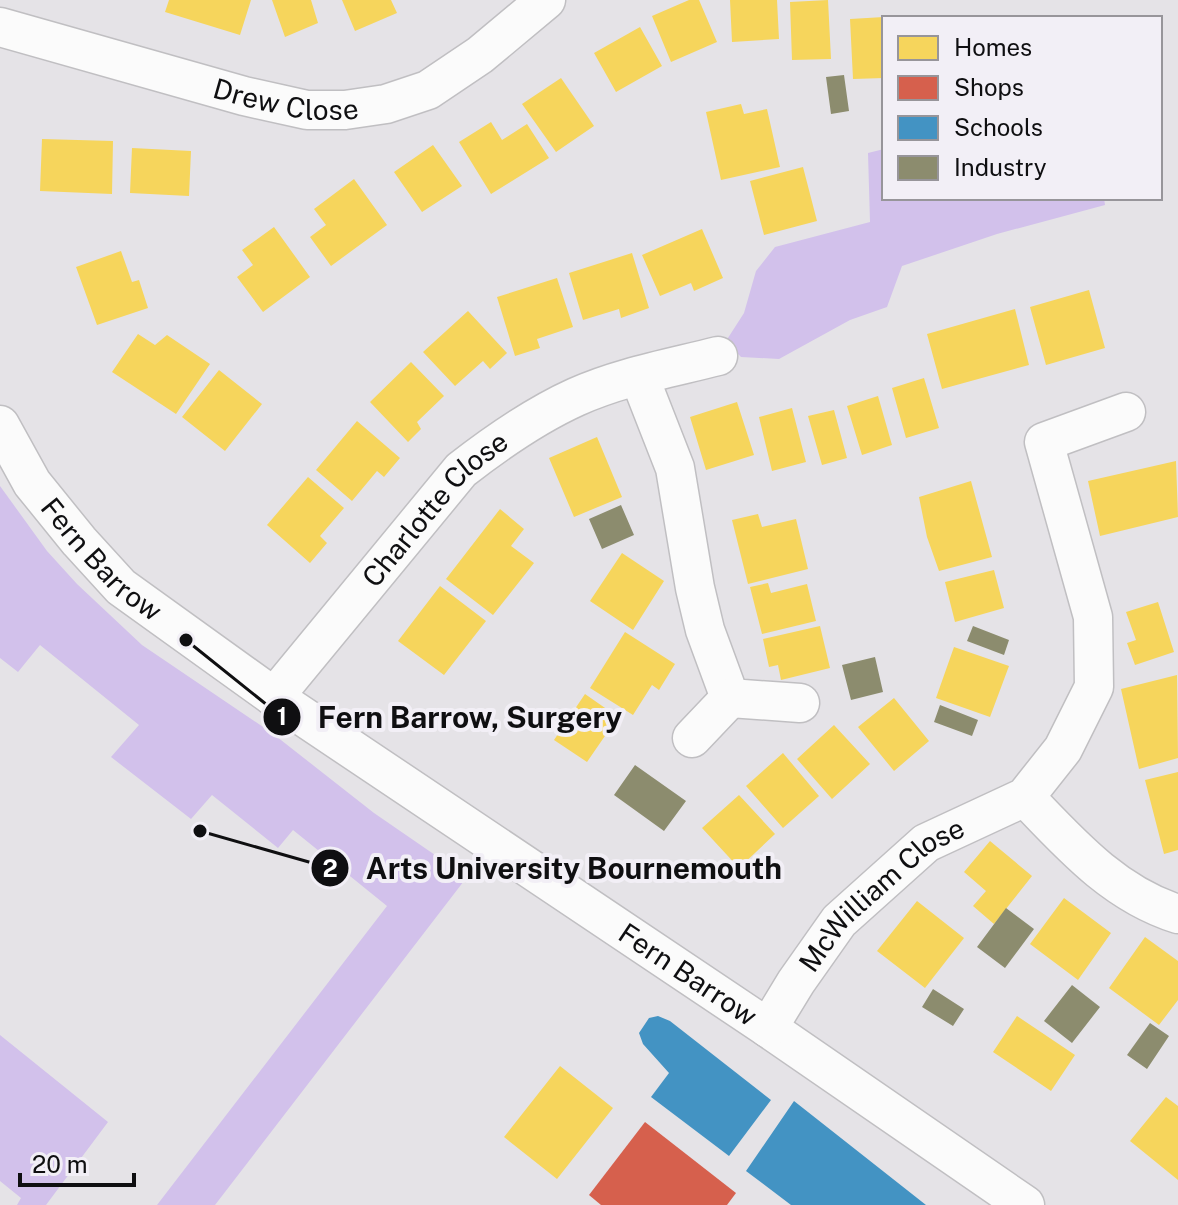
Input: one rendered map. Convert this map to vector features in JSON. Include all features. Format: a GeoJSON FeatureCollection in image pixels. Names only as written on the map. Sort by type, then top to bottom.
{"type":"FeatureCollection","features":[{"type":"Feature","properties":{"kind":"street","name":"Drew Close"},"geometry":{"type":"LineString","coordinates":[[0,27],[244,96],[307,110],[345,110],[386,104],[428,90],[480,55],[546,0]]}},
{"type":"Feature","properties":{"kind":"street","name":"Charlotte Close"},"geometry":{"type":"LineString","coordinates":[[274,697],[461,470],[493,444],[578,396],[639,376],[718,356]]}},
{"type":"Feature","properties":{"kind":"street"},"geometry":{"type":"LineString","coordinates":[[639,376],[675,468],[705,630],[730,698]]}},
{"type":"Feature","properties":{"kind":"street","name":"McWilliam Close"},"geometry":{"type":"LineString","coordinates":[[768,1028],[839,921],[926,843],[1025,797],[1063,749],[1094,687],[1093,617],[1044,442],[1126,412]]}},
{"type":"Feature","properties":{"kind":"street","name":"Fern Barrow"},"geometry":{"type":"LineString","coordinates":[[0,425],[32,483],[121,587],[274,697],[768,1028],[1025,1205]]}},
{"type":"Feature","properties":{"kind":"street"},"geometry":{"type":"LineString","coordinates":[[730,698],[800,703]]}},
{"type":"Feature","properties":{"kind":"street"},"geometry":{"type":"LineString","coordinates":[[692,738],[730,698]]}},
{"type":"Feature","properties":{"kind":"street"},"geometry":{"type":"LineString","coordinates":[[1025,797],[1079,853],[1109,878],[1137,896],[1178,914]]}},
{"type":"Feature","properties":{"kind":"shaded area"},"geometry":{"type":"Polygon","coordinates":[[[882,150],[882,200],[1104,200],[1105,205],[997,234],[902,266],[887,307],[850,320],[779,359],[741,357],[726,341],[744,313],[756,271],[775,247],[870,222],[868,153],[882,150]]]}},
{"type":"Feature","properties":{"kind":"shaded area"},"geometry":{"type":"Polygon","coordinates":[[[0,486],[47,551],[142,645],[272,733],[374,813],[467,877],[215,1205],[157,1205],[387,906],[293,830],[278,848],[212,795],[191,819],[111,757],[139,725],[40,645],[18,672],[0,658],[0,486]]]}},
{"type":"Feature","properties":{"kind":"shaded area"},"geometry":{"type":"Polygon","coordinates":[[[0,1035],[108,1122],[46,1205],[17,1205],[21,1198],[0,1181],[0,1035]]]}},
{"type":"Feature","properties":{"kind":"building: Homes"},"geometry":{"type":"Polygon","coordinates":[[[169,0],[251,0],[240,35],[165,12],[169,0]]]}},
{"type":"Feature","properties":{"kind":"building: Homes"},"geometry":{"type":"Polygon","coordinates":[[[272,0],[311,0],[318,23],[285,37],[272,0]]]}},
{"type":"Feature","properties":{"kind":"building: Homes"},"geometry":{"type":"Polygon","coordinates":[[[342,0],[391,0],[397,13],[355,31],[342,0]]]}},
{"type":"Feature","properties":{"kind":"building: Homes"},"geometry":{"type":"Polygon","coordinates":[[[689,0],[699,0],[717,42],[671,62],[652,16],[689,0]]]}},
{"type":"Feature","properties":{"kind":"building: Homes"},"geometry":{"type":"Polygon","coordinates":[[[730,0],[777,0],[779,39],[732,42],[730,0]]]}},
{"type":"Feature","properties":{"kind":"building: Homes"},"geometry":{"type":"Polygon","coordinates":[[[828,0],[831,59],[792,60],[790,2],[828,0]]]}},
{"type":"Feature","properties":{"kind":"building: Homes"},"geometry":{"type":"Polygon","coordinates":[[[882,17],[882,78],[853,79],[850,19],[882,17]]]}},
{"type":"Feature","properties":{"kind":"building: Homes"},"geometry":{"type":"Polygon","coordinates":[[[640,27],[662,66],[616,92],[594,53],[640,27]]]}},
{"type":"Feature","properties":{"kind":"building: Homes"},"geometry":{"type":"Polygon","coordinates":[[[561,78],[594,126],[556,152],[522,104],[561,78]]]}},
{"type":"Feature","properties":{"kind":"building: Homes"},"geometry":{"type":"Polygon","coordinates":[[[741,104],[744,114],[767,109],[780,167],[721,180],[706,112],[741,104]]]}},
{"type":"Feature","properties":{"kind":"building: Homes"},"geometry":{"type":"Polygon","coordinates":[[[491,122],[502,140],[527,124],[549,158],[491,194],[459,142],[491,122]]]}},
{"type":"Feature","properties":{"kind":"building: Homes"},"geometry":{"type":"Polygon","coordinates":[[[42,139],[113,141],[112,194],[40,191],[42,139]]]}},
{"type":"Feature","properties":{"kind":"building: Homes"},"geometry":{"type":"Polygon","coordinates":[[[433,145],[462,186],[422,212],[394,172],[433,145]]]}},
{"type":"Feature","properties":{"kind":"building: Homes"},"geometry":{"type":"Polygon","coordinates":[[[132,148],[191,151],[189,196],[130,193],[132,148]]]}},
{"type":"Feature","properties":{"kind":"building: Homes"},"geometry":{"type":"Polygon","coordinates":[[[803,167],[817,221],[764,235],[750,181],[803,167]]]}},
{"type":"Feature","properties":{"kind":"building: Homes"},"geometry":{"type":"Polygon","coordinates":[[[354,179],[387,225],[331,266],[310,237],[326,225],[314,209],[354,179]]]}},
{"type":"Feature","properties":{"kind":"building: Homes"},"geometry":{"type":"Polygon","coordinates":[[[274,227],[310,277],[263,312],[237,277],[253,265],[242,250],[274,227]]]}},
{"type":"Feature","properties":{"kind":"building: Homes"},"geometry":{"type":"Polygon","coordinates":[[[702,229],[723,278],[694,291],[691,283],[660,296],[642,255],[702,229]]]}},
{"type":"Feature","properties":{"kind":"building: Homes"},"geometry":{"type":"Polygon","coordinates":[[[121,251],[132,282],[139,280],[148,308],[97,325],[76,267],[121,251]]]}},
{"type":"Feature","properties":{"kind":"building: Homes"},"geometry":{"type":"Polygon","coordinates":[[[632,253],[649,308],[621,318],[619,309],[583,320],[569,273],[632,253]]]}},
{"type":"Feature","properties":{"kind":"building: Homes"},"geometry":{"type":"Polygon","coordinates":[[[557,278],[573,327],[537,339],[540,348],[515,356],[497,297],[557,278]]]}},
{"type":"Feature","properties":{"kind":"building: Homes"},"geometry":{"type":"Polygon","coordinates":[[[1089,290],[1105,348],[1046,365],[1030,307],[1089,290]]]}},
{"type":"Feature","properties":{"kind":"building: Homes"},"geometry":{"type":"Polygon","coordinates":[[[1015,309],[1029,365],[942,389],[927,334],[1015,309]]]}},
{"type":"Feature","properties":{"kind":"building: Homes"},"geometry":{"type":"Polygon","coordinates":[[[468,311],[507,353],[490,369],[483,361],[455,386],[423,352],[468,311]]]}},
{"type":"Feature","properties":{"kind":"building: Homes"},"geometry":{"type":"Polygon","coordinates":[[[138,334],[155,345],[167,335],[210,364],[176,414],[112,372],[138,334]]]}},
{"type":"Feature","properties":{"kind":"building: Homes"},"geometry":{"type":"Polygon","coordinates":[[[411,362],[444,396],[417,422],[421,429],[408,442],[370,402],[411,362]]]}},
{"type":"Feature","properties":{"kind":"building: Homes"},"geometry":{"type":"Polygon","coordinates":[[[219,370],[262,404],[225,451],[182,417],[219,370]]]}},
{"type":"Feature","properties":{"kind":"building: Homes"},"geometry":{"type":"Polygon","coordinates":[[[924,378],[939,428],[906,438],[892,388],[924,378]]]}},
{"type":"Feature","properties":{"kind":"building: Homes"},"geometry":{"type":"Polygon","coordinates":[[[878,396],[892,445],[862,455],[847,406],[878,396]]]}},
{"type":"Feature","properties":{"kind":"building: Homes"},"geometry":{"type":"Polygon","coordinates":[[[737,402],[754,455],[706,470],[690,417],[737,402]]]}},
{"type":"Feature","properties":{"kind":"building: Homes"},"geometry":{"type":"Polygon","coordinates":[[[792,408],[806,462],[772,471],[759,417],[792,408]]]}},
{"type":"Feature","properties":{"kind":"building: Homes"},"geometry":{"type":"Polygon","coordinates":[[[834,410],[847,458],[822,465],[808,416],[834,410]]]}},
{"type":"Feature","properties":{"kind":"building: Homes"},"geometry":{"type":"Polygon","coordinates":[[[357,421],[400,458],[384,477],[377,471],[352,501],[316,470],[357,421]]]}},
{"type":"Feature","properties":{"kind":"building: Homes"},"geometry":{"type":"Polygon","coordinates":[[[597,437],[622,497],[574,517],[549,458],[597,437]]]}},
{"type":"Feature","properties":{"kind":"building: Homes"},"geometry":{"type":"Polygon","coordinates":[[[1176,461],[1178,517],[1100,536],[1088,481],[1176,461]]]}},
{"type":"Feature","properties":{"kind":"building: Homes"},"geometry":{"type":"Polygon","coordinates":[[[308,477],[344,508],[320,536],[327,543],[310,563],[267,525],[308,477]]]}},
{"type":"Feature","properties":{"kind":"building: Homes"},"geometry":{"type":"Polygon","coordinates":[[[971,481],[992,557],[939,571],[927,537],[919,497],[971,481]]]}},
{"type":"Feature","properties":{"kind":"building: Homes"},"geometry":{"type":"Polygon","coordinates":[[[500,509],[524,529],[511,546],[534,563],[493,615],[446,579],[500,509]]]}},
{"type":"Feature","properties":{"kind":"building: Homes"},"geometry":{"type":"Polygon","coordinates":[[[758,514],[762,527],[796,519],[808,569],[748,584],[732,520],[758,514]]]}},
{"type":"Feature","properties":{"kind":"building: Homes"},"geometry":{"type":"Polygon","coordinates":[[[622,553],[664,581],[633,630],[590,601],[622,553]]]}},
{"type":"Feature","properties":{"kind":"building: Homes"},"geometry":{"type":"Polygon","coordinates":[[[994,570],[1004,608],[955,622],[945,582],[994,570]]]}},
{"type":"Feature","properties":{"kind":"building: Homes"},"geometry":{"type":"Polygon","coordinates":[[[768,583],[771,593],[807,584],[816,621],[762,634],[750,587],[768,583]]]}},
{"type":"Feature","properties":{"kind":"building: Homes"},"geometry":{"type":"Polygon","coordinates":[[[440,586],[486,621],[444,675],[398,641],[440,586]]]}},
{"type":"Feature","properties":{"kind":"building: Homes"},"geometry":{"type":"Polygon","coordinates":[[[1158,602],[1174,652],[1135,665],[1127,643],[1136,640],[1126,612],[1158,602]]]}},
{"type":"Feature","properties":{"kind":"building: Homes"},"geometry":{"type":"Polygon","coordinates":[[[820,626],[830,668],[781,680],[778,665],[769,667],[763,639],[820,626]]]}},
{"type":"Feature","properties":{"kind":"building: Homes"},"geometry":{"type":"Polygon","coordinates":[[[625,632],[675,664],[659,690],[652,685],[633,715],[590,688],[625,632]]]}},
{"type":"Feature","properties":{"kind":"building: Homes"},"geometry":{"type":"Polygon","coordinates":[[[954,647],[1009,666],[990,717],[936,698],[954,647]]]}},
{"type":"Feature","properties":{"kind":"building: Homes"},"geometry":{"type":"Polygon","coordinates":[[[1177,675],[1178,758],[1139,769],[1121,689],[1177,675]]]}},
{"type":"Feature","properties":{"kind":"building: Homes"},"geometry":{"type":"Polygon","coordinates":[[[585,694],[618,717],[587,762],[554,740],[585,694]]]}},
{"type":"Feature","properties":{"kind":"building: Homes"},"geometry":{"type":"Polygon","coordinates":[[[894,698],[929,741],[894,771],[858,727],[894,698]]]}},
{"type":"Feature","properties":{"kind":"building: Homes"},"geometry":{"type":"Polygon","coordinates":[[[834,725],[870,764],[832,799],[797,759],[834,725]]]}},
{"type":"Feature","properties":{"kind":"building: Homes"},"geometry":{"type":"Polygon","coordinates":[[[783,753],[819,796],[783,828],[746,786],[783,753]]]}},
{"type":"Feature","properties":{"kind":"building: Homes"},"geometry":{"type":"Polygon","coordinates":[[[1178,772],[1178,850],[1164,854],[1145,780],[1178,772]]]}},
{"type":"Feature","properties":{"kind":"building: Homes"},"geometry":{"type":"Polygon","coordinates":[[[739,795],[775,834],[739,868],[702,828],[739,795]]]}},
{"type":"Feature","properties":{"kind":"building: Homes"},"geometry":{"type":"Polygon","coordinates":[[[990,841],[1032,876],[994,924],[973,906],[986,891],[964,872],[990,841]]]}},
{"type":"Feature","properties":{"kind":"building: Homes"},"geometry":{"type":"Polygon","coordinates":[[[1064,898],[1111,933],[1078,980],[1030,944],[1064,898]]]}},
{"type":"Feature","properties":{"kind":"building: Homes"},"geometry":{"type":"Polygon","coordinates":[[[917,901],[964,938],[925,988],[877,951],[917,901]]]}},
{"type":"Feature","properties":{"kind":"building: Homes"},"geometry":{"type":"Polygon","coordinates":[[[1145,937],[1178,961],[1178,1000],[1159,1025],[1109,988],[1145,937]]]}},
{"type":"Feature","properties":{"kind":"building: Homes"},"geometry":{"type":"Polygon","coordinates":[[[1017,1016],[1075,1055],[1051,1091],[993,1052],[1017,1016]]]}},
{"type":"Feature","properties":{"kind":"building: Homes"},"geometry":{"type":"Polygon","coordinates":[[[560,1066],[613,1108],[557,1179],[504,1137],[560,1066]]]}},
{"type":"Feature","properties":{"kind":"building: Homes"},"geometry":{"type":"Polygon","coordinates":[[[1166,1097],[1178,1106],[1178,1180],[1130,1141],[1166,1097]]]}},
{"type":"Feature","properties":{"kind":"building: Shops"},"geometry":{"type":"Polygon","coordinates":[[[645,1122],[736,1193],[727,1205],[601,1205],[589,1195],[645,1122]]]}},
{"type":"Feature","properties":{"kind":"building: Schools"},"geometry":{"type":"Polygon","coordinates":[[[658,1016],[670,1021],[771,1100],[729,1156],[651,1097],[669,1073],[643,1044],[639,1033],[649,1018],[658,1016]]]}},
{"type":"Feature","properties":{"kind":"building: Schools"},"geometry":{"type":"Polygon","coordinates":[[[794,1101],[926,1205],[791,1205],[746,1171],[794,1101]]]}},
{"type":"Feature","properties":{"kind":"building: Industry"},"geometry":{"type":"Polygon","coordinates":[[[844,75],[849,111],[831,114],[826,77],[844,75]]]}},
{"type":"Feature","properties":{"kind":"building: Industry"},"geometry":{"type":"Polygon","coordinates":[[[621,505],[634,535],[602,549],[589,519],[621,505]]]}},
{"type":"Feature","properties":{"kind":"building: Industry"},"geometry":{"type":"Polygon","coordinates":[[[973,626],[1009,640],[1004,655],[967,641],[973,626]]]}},
{"type":"Feature","properties":{"kind":"building: Industry"},"geometry":{"type":"Polygon","coordinates":[[[875,657],[883,692],[851,700],[842,665],[875,657]]]}},
{"type":"Feature","properties":{"kind":"building: Industry"},"geometry":{"type":"Polygon","coordinates":[[[940,705],[978,720],[972,736],[934,722],[940,705]]]}},
{"type":"Feature","properties":{"kind":"building: Industry"},"geometry":{"type":"Polygon","coordinates":[[[635,765],[686,801],[664,831],[614,795],[635,765]]]}},
{"type":"Feature","properties":{"kind":"building: Industry"},"geometry":{"type":"Polygon","coordinates":[[[1006,908],[1034,929],[1005,968],[977,947],[1006,908]]]}},
{"type":"Feature","properties":{"kind":"building: Industry"},"geometry":{"type":"Polygon","coordinates":[[[1072,985],[1100,1007],[1072,1043],[1044,1021],[1072,985]]]}},
{"type":"Feature","properties":{"kind":"building: Industry"},"geometry":{"type":"Polygon","coordinates":[[[933,989],[964,1009],[953,1026],[922,1007],[933,989]]]}},
{"type":"Feature","properties":{"kind":"building: Industry"},"geometry":{"type":"Polygon","coordinates":[[[1150,1023],[1169,1036],[1147,1069],[1127,1055],[1150,1023]]]}},
{"type":"Feature","properties":{"kind":"place","name":"Fern Barrow, Surgery"},"geometry":{"type":"Point","coordinates":[186,640]}},
{"type":"Feature","properties":{"kind":"place","name":"Arts University Bournemouth"},"geometry":{"type":"Point","coordinates":[200,831]}}]}
